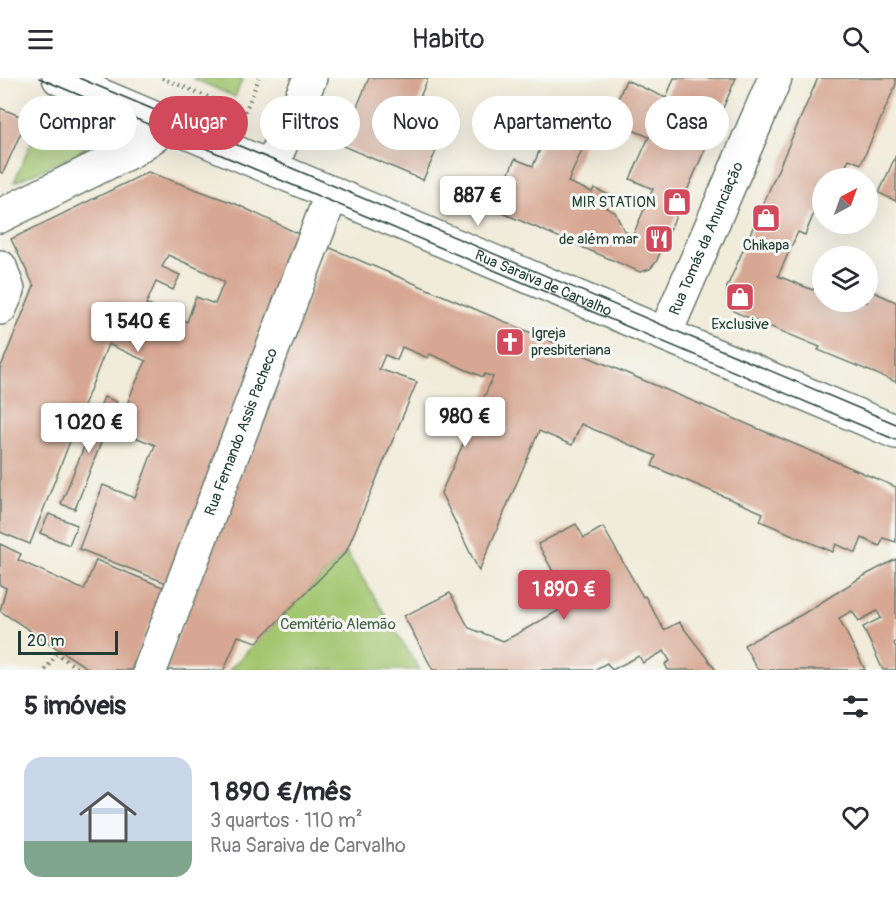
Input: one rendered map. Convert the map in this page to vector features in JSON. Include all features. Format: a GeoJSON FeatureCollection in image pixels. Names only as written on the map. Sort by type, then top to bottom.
{"type":"FeatureCollection","features":[{"type":"Feature","properties":{"kind":"street","name":"Rua Saraiva de Carvalho"},"geometry":{"type":"LineString","coordinates":[[59,78],[149,116]]}},
{"type":"Feature","properties":{"kind":"street"},"geometry":{"type":"LineString","coordinates":[[271,167],[310,78]]}},
{"type":"Feature","properties":{"kind":"street","name":"Rua Tomás da Anunciação"},"geometry":{"type":"LineString","coordinates":[[665,334],[775,78]]}},
{"type":"Feature","properties":{"kind":"street"},"geometry":{"type":"LineString","coordinates":[[0,216],[131,151],[149,139]]}},
{"type":"Feature","properties":{"kind":"street","name":"Rua Saraiva de Carvalho"},"geometry":{"type":"LineString","coordinates":[[230,150],[896,432]]}},
{"type":"Feature","properties":{"kind":"street","name":"Rua Fernando Assis Pacheco"},"geometry":{"type":"LineString","coordinates":[[150,670],[332,193]]}},
{"type":"Feature","properties":{"kind":"street"},"geometry":{"type":"LineString","coordinates":[[0,267],[8,290],[0,308]]}},
{"type":"Feature","properties":{"kind":"path"},"geometry":{"type":"LineString","coordinates":[[162,78],[245,112],[259,78]]}},
{"type":"Feature","properties":{"kind":"path"},"geometry":{"type":"LineString","coordinates":[[45,670],[57,654],[80,670]]}},
{"type":"Feature","properties":{"kind":"green space"},"geometry":{"type":"Polygon","coordinates":[[[192,78],[243,78],[235,96],[192,78]]]}},
{"type":"Feature","properties":{"kind":"green space"},"geometry":{"type":"Polygon","coordinates":[[[28,150],[89,150],[14,182],[28,150]]]}},
{"type":"Feature","properties":{"kind":"green space","name":"Cemitério Alemão"},"geometry":{"type":"Polygon","coordinates":[[[346,552],[420,670],[229,670],[346,552]]]}},
{"type":"Feature","properties":{"kind":"building"},"geometry":{"type":"Polygon","coordinates":[[[369,78],[428,78],[420,96],[372,96],[372,150],[437,150],[423,180],[353,150],[360,150],[360,100],[369,78]]]}},
{"type":"Feature","properties":{"kind":"building"},"geometry":{"type":"Polygon","coordinates":[[[674,78],[736,78],[728,96],[667,96],[674,78]]]}},
{"type":"Feature","properties":{"kind":"building"},"geometry":{"type":"Polygon","coordinates":[[[818,78],[896,78],[896,84],[861,164],[849,159],[845,168],[812,168],[812,218],[805,235],[798,232],[778,276],[812,290],[812,312],[878,312],[878,294],[896,302],[896,382],[735,312],[727,300],[727,287],[818,78]]]}},
{"type":"Feature","properties":{"kind":"building"},"geometry":{"type":"Polygon","coordinates":[[[626,80],[662,96],[645,96],[645,135],[633,130],[633,96],[619,96],[626,80]]]}},
{"type":"Feature","properties":{"kind":"building"},"geometry":{"type":"Polygon","coordinates":[[[0,108],[18,115],[18,139],[3,173],[0,172],[0,108]]]}},
{"type":"Feature","properties":{"kind":"building"},"geometry":{"type":"Polygon","coordinates":[[[645,146],[645,150],[705,150],[656,262],[650,269],[640,272],[493,209],[515,159],[533,166],[540,150],[582,150],[568,182],[592,192],[594,188],[611,196],[606,208],[615,212],[624,231],[633,235],[653,189],[630,179],[645,146]]]}},
{"type":"Feature","properties":{"kind":"building"},"geometry":{"type":"Polygon","coordinates":[[[896,155],[896,201],[879,193],[896,155]]]}},
{"type":"Feature","properties":{"kind":"building"},"geometry":{"type":"Polygon","coordinates":[[[148,172],[236,204],[303,236],[169,584],[79,549],[103,485],[135,498],[155,445],[117,430],[146,361],[108,344],[30,544],[0,532],[0,369],[34,286],[11,239],[148,172]],[[168,255],[162,267],[180,275],[173,290],[156,282],[146,304],[187,322],[196,297],[215,304],[224,282],[168,255]]]}},
{"type":"Feature","properties":{"kind":"building"},"geometry":{"type":"Polygon","coordinates":[[[328,247],[896,487],[896,542],[883,538],[880,546],[862,538],[856,553],[836,544],[833,552],[760,521],[763,513],[652,466],[656,456],[581,424],[572,445],[539,431],[479,571],[441,493],[493,377],[485,374],[483,377],[430,354],[428,358],[402,347],[397,360],[385,355],[379,369],[417,382],[346,552],[257,642],[238,636],[224,670],[165,670],[328,247]]]}},
{"type":"Feature","properties":{"kind":"building"},"geometry":{"type":"Polygon","coordinates":[[[104,397],[117,402],[75,509],[61,504],[104,397]]]}},
{"type":"Feature","properties":{"kind":"building"},"geometry":{"type":"Polygon","coordinates":[[[49,514],[77,525],[69,545],[40,533],[49,514]]]}},
{"type":"Feature","properties":{"kind":"building"},"geometry":{"type":"Polygon","coordinates":[[[576,524],[584,538],[603,527],[664,630],[679,622],[716,670],[668,670],[665,664],[670,661],[664,651],[643,663],[639,656],[612,670],[607,663],[594,670],[433,670],[404,616],[450,593],[469,628],[503,641],[515,635],[565,607],[550,581],[556,577],[538,544],[576,524]]]}},
{"type":"Feature","properties":{"kind":"building"},"geometry":{"type":"Polygon","coordinates":[[[0,544],[21,554],[18,560],[84,590],[96,560],[165,588],[131,670],[90,670],[0,611],[6,588],[0,585],[0,544]]]}},
{"type":"Feature","properties":{"kind":"building"},"geometry":{"type":"Polygon","coordinates":[[[896,559],[896,641],[894,643],[896,670],[883,670],[863,627],[881,618],[877,611],[859,621],[852,611],[839,618],[865,670],[758,670],[744,645],[801,615],[860,578],[896,559]]]}},
{"type":"Feature","properties":{"kind":"tram line"},"geometry":{"type":"LineString","coordinates":[[39,78],[896,440]]}},
{"type":"Feature","properties":{"kind":"tram line"},"geometry":{"type":"LineString","coordinates":[[79,78],[896,424]]}},
{"type":"Feature","properties":{"kind":"place","name":"MIR STATION"},"geometry":{"type":"Point","coordinates":[677,202]}},
{"type":"Feature","properties":{"kind":"place","name":"Chikapa"},"geometry":{"type":"Point","coordinates":[766,218]}},
{"type":"Feature","properties":{"kind":"place","name":"de além mar"},"geometry":{"type":"Point","coordinates":[659,239]}},
{"type":"Feature","properties":{"kind":"place","name":"Exclusive"},"geometry":{"type":"Point","coordinates":[740,297]}},
{"type":"Feature","properties":{"kind":"place","name":"Igreja presbiteriana"},"geometry":{"type":"Point","coordinates":[510,342]}}]}
